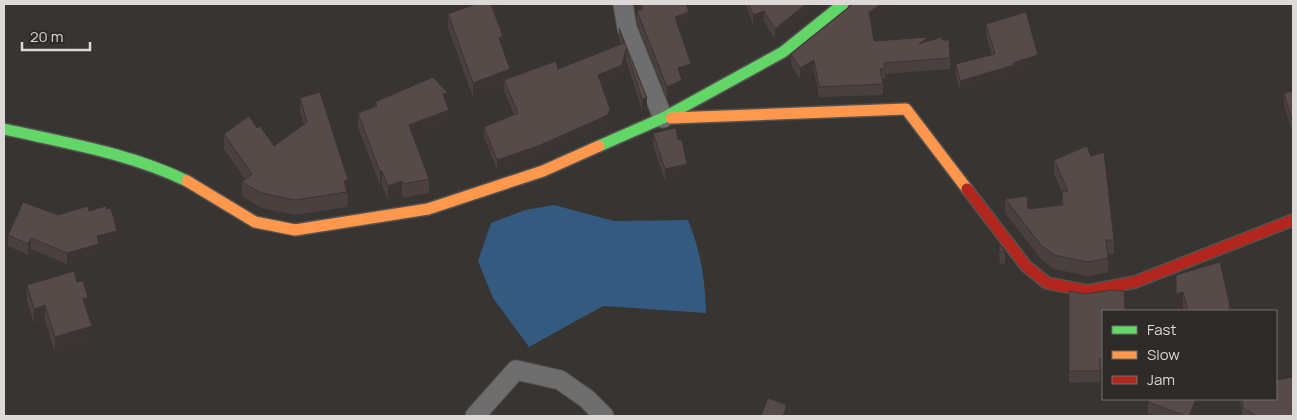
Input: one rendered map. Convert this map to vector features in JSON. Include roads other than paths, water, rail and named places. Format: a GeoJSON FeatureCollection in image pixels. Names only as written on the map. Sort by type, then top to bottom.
{"type":"FeatureCollection","features":[{"type":"Feature","properties":{"kind":"street"},"geometry":{"type":"LineString","coordinates":[[623,4],[627,28],[663,118]]}},
{"type":"Feature","properties":{"kind":"street"},"geometry":{"type":"LineString","coordinates":[[4,129],[101,150],[156,166],[201,188],[255,222],[295,230],[428,209],[543,171],[663,118],[783,52],[843,4]]}},
{"type":"Feature","properties":{"kind":"street"},"geometry":{"type":"LineString","coordinates":[[663,118],[906,109],[1026,266],[1047,283],[1088,291],[1135,282],[1293,220]]}},
{"type":"Feature","properties":{"kind":"street"},"geometry":{"type":"LineString","coordinates":[[475,416],[516,370],[560,380],[588,398],[604,416]]}},
{"type":"Feature","properties":{"kind":"water"},"geometry":{"type":"Polygon","coordinates":[[[554,205],[614,221],[688,220],[701,266],[705,288],[706,313],[603,306],[529,347],[493,298],[478,261],[491,223],[525,210],[554,205]]]}}]}
